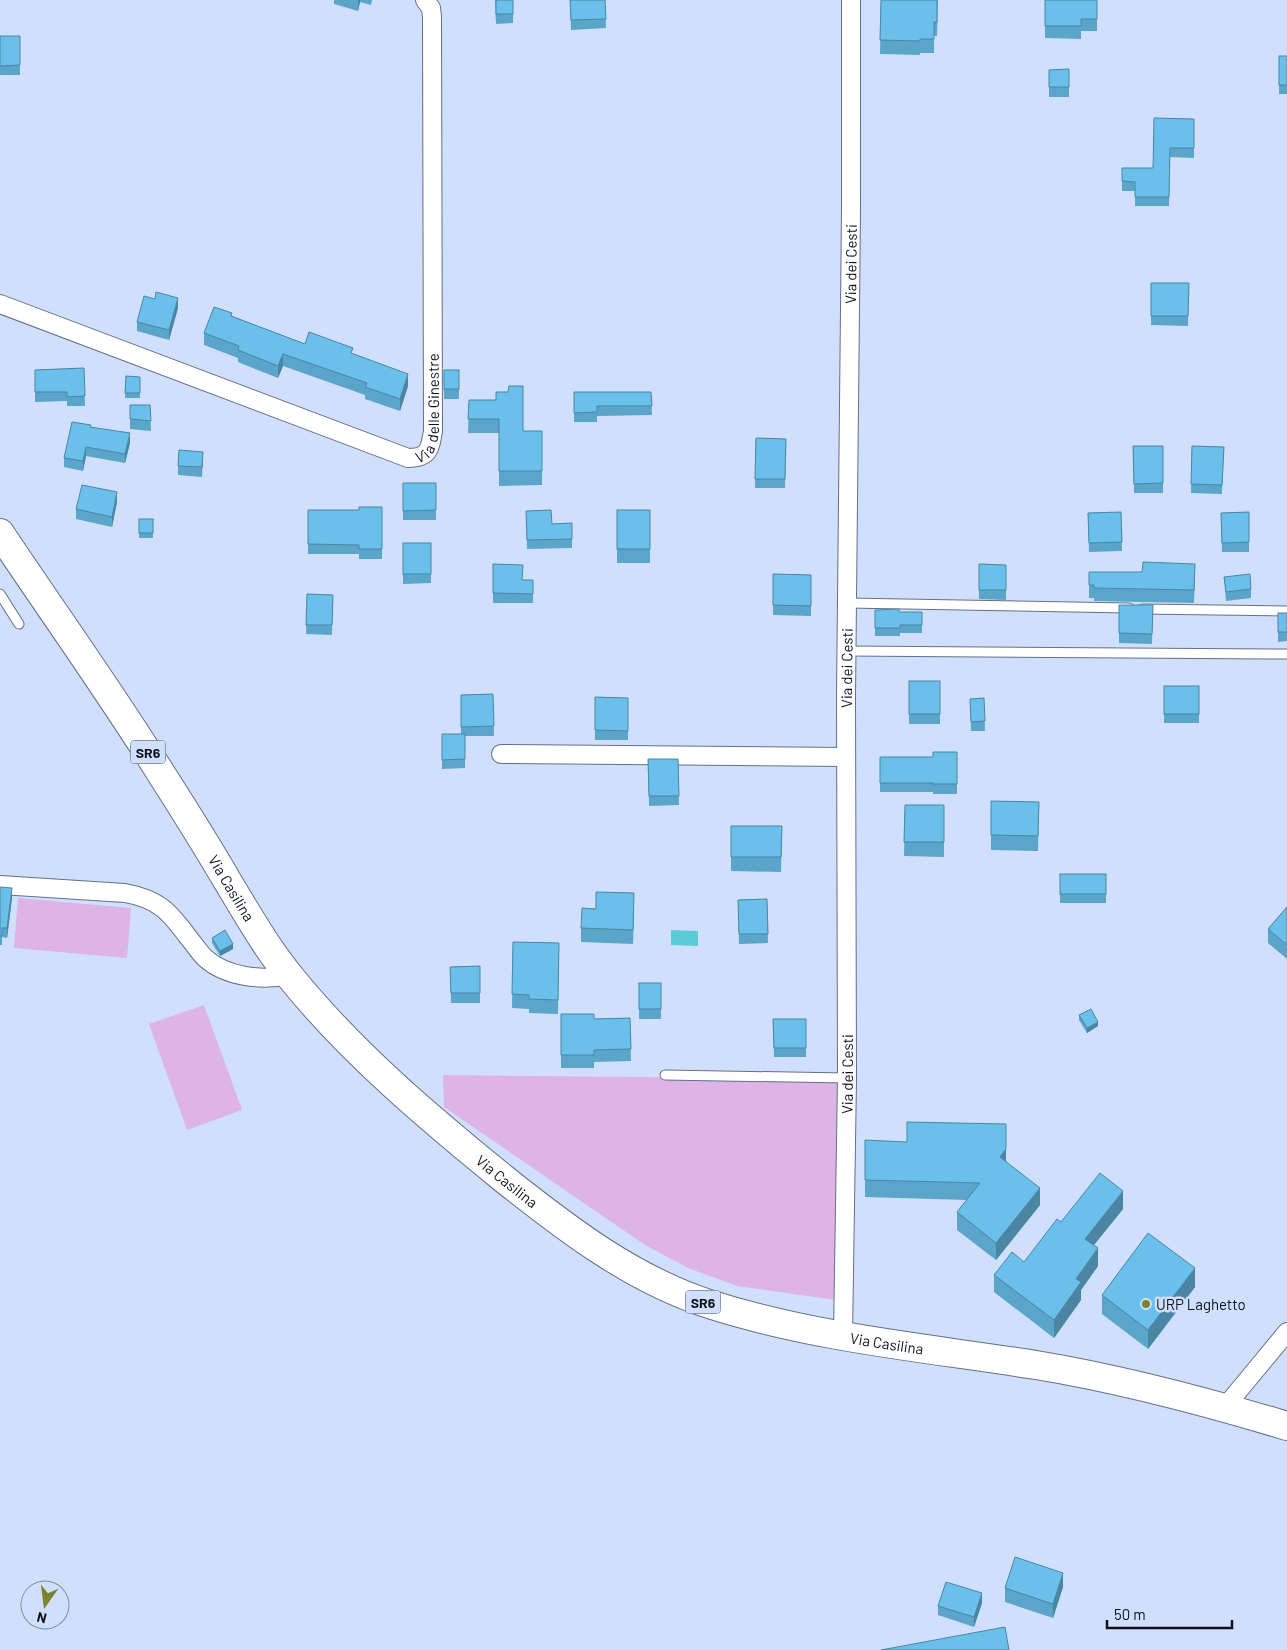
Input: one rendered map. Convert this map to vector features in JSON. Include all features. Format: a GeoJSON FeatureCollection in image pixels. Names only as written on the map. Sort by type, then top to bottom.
{"type":"FeatureCollection","features":[{"type":"Feature","properties":{"kind":"main road","name":"Via Casilina"},"geometry":{"type":"LineString","coordinates":[[0,533],[137,735],[257,930],[289,975],[341,1034],[403,1092],[512,1185],[596,1247],[638,1274],[693,1299],[768,1320],[844,1336],[1062,1370],[1135,1384],[1224,1407],[1287,1426]]}},
{"type":"Feature","properties":{"kind":"street","name":"Via delle Ginestre"},"geometry":{"type":"LineString","coordinates":[[0,304],[408,458],[424,456],[429,449],[433,431],[432,17],[431,8],[425,0]]}},
{"type":"Feature","properties":{"kind":"street","name":"Via dei Cesti"},"geometry":{"type":"LineString","coordinates":[[844,1336],[847,1078],[846,603],[851,211],[851,0]]}},
{"type":"Feature","properties":{"kind":"street"},"geometry":{"type":"LineString","coordinates":[[501,754],[846,757]]}},
{"type":"Feature","properties":{"kind":"street"},"geometry":{"type":"LineString","coordinates":[[0,885],[125,893],[141,896],[165,908],[200,952],[222,969],[247,976],[270,978],[289,975]]}},
{"type":"Feature","properties":{"kind":"street"},"geometry":{"type":"LineString","coordinates":[[1224,1407],[1287,1332]]}},
{"type":"Feature","properties":{"kind":"lane"},"geometry":{"type":"LineString","coordinates":[[0,594],[20,624]]}},
{"type":"Feature","properties":{"kind":"lane"},"geometry":{"type":"LineString","coordinates":[[846,603],[1287,611]]}},
{"type":"Feature","properties":{"kind":"lane"},"geometry":{"type":"LineString","coordinates":[[846,650],[1287,654]]}},
{"type":"Feature","properties":{"kind":"lane"},"geometry":{"type":"LineString","coordinates":[[664,1076],[847,1078]]}},
{"type":"Feature","properties":{"kind":"shaded area"},"geometry":{"type":"Polygon","coordinates":[[[18,898],[131,908],[127,958],[14,948],[18,898]]]}},
{"type":"Feature","properties":{"kind":"shaded area"},"geometry":{"type":"Polygon","coordinates":[[[671,930],[698,931],[698,946],[671,945],[671,930]]]}},
{"type":"Feature","properties":{"kind":"shaded area"},"geometry":{"type":"Polygon","coordinates":[[[204,1005],[242,1110],[187,1130],[149,1024],[204,1005]]]}},
{"type":"Feature","properties":{"kind":"shaded area"},"geometry":{"type":"Polygon","coordinates":[[[443,1075],[834,1079],[837,1081],[836,1300],[737,1286],[688,1268],[645,1245],[444,1107],[443,1075]]]}},
{"type":"Feature","properties":{"kind":"building"},"geometry":{"type":"Polygon","coordinates":[[[496,0],[513,0],[513,14],[496,14],[496,0]]]}},
{"type":"Feature","properties":{"kind":"building"},"geometry":{"type":"Polygon","coordinates":[[[570,0],[605,0],[606,19],[571,20],[570,0]]]}},
{"type":"Feature","properties":{"kind":"building"},"geometry":{"type":"Polygon","coordinates":[[[881,0],[937,0],[937,22],[934,22],[934,39],[920,39],[920,41],[880,40],[881,0]]]}},
{"type":"Feature","properties":{"kind":"building"},"geometry":{"type":"Polygon","coordinates":[[[1045,0],[1097,0],[1097,19],[1081,19],[1081,26],[1045,26],[1045,0]]]}},
{"type":"Feature","properties":{"kind":"building"},"geometry":{"type":"Polygon","coordinates":[[[0,36],[20,36],[20,65],[0,66],[0,36]]]}},
{"type":"Feature","properties":{"kind":"building"},"geometry":{"type":"Polygon","coordinates":[[[1279,56],[1287,56],[1287,85],[1279,85],[1279,56]]]}},
{"type":"Feature","properties":{"kind":"building"},"geometry":{"type":"Polygon","coordinates":[[[1069,69],[1069,87],[1049,87],[1049,70],[1069,69]]]}},
{"type":"Feature","properties":{"kind":"building"},"geometry":{"type":"Polygon","coordinates":[[[1154,118],[1194,119],[1194,148],[1170,148],[1169,197],[1135,197],[1135,182],[1122,181],[1122,168],[1153,168],[1154,118]]]}},
{"type":"Feature","properties":{"kind":"building"},"geometry":{"type":"Polygon","coordinates":[[[1151,283],[1189,283],[1188,316],[1151,316],[1151,283]]]}},
{"type":"Feature","properties":{"kind":"building"},"geometry":{"type":"Polygon","coordinates":[[[156,292],[178,298],[169,330],[137,322],[144,296],[155,299],[156,292]]]}},
{"type":"Feature","properties":{"kind":"building"},"geometry":{"type":"Polygon","coordinates":[[[214,307],[232,313],[231,316],[305,344],[309,332],[353,348],[351,353],[408,374],[400,399],[365,387],[367,383],[283,354],[278,366],[238,350],[239,346],[204,333],[214,307]]]}},
{"type":"Feature","properties":{"kind":"building"},"geometry":{"type":"Polygon","coordinates":[[[84,368],[85,396],[67,397],[67,392],[35,392],[35,370],[84,368]]]}},
{"type":"Feature","properties":{"kind":"building"},"geometry":{"type":"Polygon","coordinates":[[[444,370],[459,370],[459,389],[444,389],[444,370]]]}},
{"type":"Feature","properties":{"kind":"building"},"geometry":{"type":"Polygon","coordinates":[[[126,376],[140,377],[140,393],[125,393],[126,376]]]}},
{"type":"Feature","properties":{"kind":"building"},"geometry":{"type":"Polygon","coordinates":[[[509,386],[523,386],[523,431],[542,431],[542,471],[499,471],[499,419],[468,419],[469,400],[496,400],[496,392],[508,392],[509,386]]]}},
{"type":"Feature","properties":{"kind":"building"},"geometry":{"type":"Polygon","coordinates":[[[574,392],[651,392],[652,406],[597,406],[597,412],[574,413],[574,392]]]}},
{"type":"Feature","properties":{"kind":"building"},"geometry":{"type":"Polygon","coordinates":[[[130,405],[150,405],[151,421],[130,419],[130,405]]]}},
{"type":"Feature","properties":{"kind":"building"},"geometry":{"type":"Polygon","coordinates":[[[72,422],[91,425],[90,427],[130,433],[125,454],[86,447],[83,461],[64,458],[72,422]]]}},
{"type":"Feature","properties":{"kind":"building"},"geometry":{"type":"Polygon","coordinates":[[[756,438],[786,439],[785,479],[755,479],[756,438]]]}},
{"type":"Feature","properties":{"kind":"building"},"geometry":{"type":"Polygon","coordinates":[[[1133,446],[1163,446],[1163,483],[1134,484],[1133,446]]]}},
{"type":"Feature","properties":{"kind":"building"},"geometry":{"type":"Polygon","coordinates":[[[1192,446],[1224,447],[1222,485],[1191,484],[1192,446]]]}},
{"type":"Feature","properties":{"kind":"building"},"geometry":{"type":"Polygon","coordinates":[[[179,450],[203,452],[202,467],[178,466],[179,450]]]}},
{"type":"Feature","properties":{"kind":"building"},"geometry":{"type":"Polygon","coordinates":[[[403,483],[436,483],[436,510],[403,511],[403,483]]]}},
{"type":"Feature","properties":{"kind":"building"},"geometry":{"type":"Polygon","coordinates":[[[82,485],[117,492],[112,517],[76,509],[82,485]]]}},
{"type":"Feature","properties":{"kind":"building"},"geometry":{"type":"Polygon","coordinates":[[[359,507],[382,507],[382,549],[359,549],[359,545],[308,544],[308,510],[359,510],[359,507]]]}},
{"type":"Feature","properties":{"kind":"building"},"geometry":{"type":"Polygon","coordinates":[[[551,510],[552,524],[572,523],[572,539],[527,540],[526,511],[551,510]]]}},
{"type":"Feature","properties":{"kind":"building"},"geometry":{"type":"Polygon","coordinates":[[[617,510],[650,510],[650,549],[617,549],[617,510]]]}},
{"type":"Feature","properties":{"kind":"building"},"geometry":{"type":"Polygon","coordinates":[[[1121,512],[1122,542],[1089,543],[1088,513],[1121,512]]]}},
{"type":"Feature","properties":{"kind":"building"},"geometry":{"type":"Polygon","coordinates":[[[1249,512],[1249,542],[1222,543],[1221,513],[1249,512]]]}},
{"type":"Feature","properties":{"kind":"building"},"geometry":{"type":"Polygon","coordinates":[[[139,519],[153,519],[153,533],[139,533],[139,519]]]}},
{"type":"Feature","properties":{"kind":"building"},"geometry":{"type":"Polygon","coordinates":[[[403,543],[431,543],[431,574],[403,574],[403,543]]]}},
{"type":"Feature","properties":{"kind":"building"},"geometry":{"type":"Polygon","coordinates":[[[1143,562],[1195,564],[1194,590],[1094,588],[1094,585],[1089,585],[1089,572],[1142,572],[1143,562]]]}},
{"type":"Feature","properties":{"kind":"building"},"geometry":{"type":"Polygon","coordinates":[[[493,564],[523,565],[522,580],[533,580],[533,594],[493,593],[493,564]]]}},
{"type":"Feature","properties":{"kind":"building"},"geometry":{"type":"Polygon","coordinates":[[[979,564],[1006,565],[1006,590],[979,590],[979,564]]]}},
{"type":"Feature","properties":{"kind":"building"},"geometry":{"type":"Polygon","coordinates":[[[773,574],[811,575],[811,606],[773,605],[773,574]]]}},
{"type":"Feature","properties":{"kind":"building"},"geometry":{"type":"Polygon","coordinates":[[[1250,574],[1251,589],[1226,592],[1224,577],[1250,574]]]}},
{"type":"Feature","properties":{"kind":"building"},"geometry":{"type":"Polygon","coordinates":[[[307,594],[333,595],[332,625],[306,625],[307,594]]]}},
{"type":"Feature","properties":{"kind":"building"},"geometry":{"type":"Polygon","coordinates":[[[1119,605],[1153,605],[1152,634],[1119,633],[1119,605]]]}},
{"type":"Feature","properties":{"kind":"building"},"geometry":{"type":"Polygon","coordinates":[[[899,609],[899,612],[922,612],[922,625],[900,625],[900,628],[875,628],[875,610],[899,609]]]}},
{"type":"Feature","properties":{"kind":"building"},"geometry":{"type":"Polygon","coordinates":[[[1278,613],[1287,613],[1287,632],[1278,632],[1278,613]]]}},
{"type":"Feature","properties":{"kind":"building"},"geometry":{"type":"Polygon","coordinates":[[[909,681],[940,681],[940,714],[909,714],[909,681]]]}},
{"type":"Feature","properties":{"kind":"building"},"geometry":{"type":"Polygon","coordinates":[[[1164,686],[1199,686],[1199,714],[1164,714],[1164,686]]]}},
{"type":"Feature","properties":{"kind":"building"},"geometry":{"type":"Polygon","coordinates":[[[493,694],[494,726],[461,727],[461,695],[493,694]]]}},
{"type":"Feature","properties":{"kind":"building"},"geometry":{"type":"Polygon","coordinates":[[[595,697],[628,698],[628,731],[595,730],[595,697]]]}},
{"type":"Feature","properties":{"kind":"building"},"geometry":{"type":"Polygon","coordinates":[[[984,698],[985,721],[971,722],[970,699],[984,698]]]}},
{"type":"Feature","properties":{"kind":"building"},"geometry":{"type":"Polygon","coordinates":[[[442,734],[465,734],[465,759],[442,760],[442,734]]]}},
{"type":"Feature","properties":{"kind":"building"},"geometry":{"type":"Polygon","coordinates":[[[933,752],[957,752],[957,784],[880,783],[880,757],[933,757],[933,752]]]}},
{"type":"Feature","properties":{"kind":"building"},"geometry":{"type":"Polygon","coordinates":[[[648,759],[678,759],[679,796],[649,796],[648,759]]]}},
{"type":"Feature","properties":{"kind":"building"},"geometry":{"type":"Polygon","coordinates":[[[991,801],[1039,802],[1038,836],[991,835],[991,801]]]}},
{"type":"Feature","properties":{"kind":"building"},"geometry":{"type":"Polygon","coordinates":[[[905,805],[944,805],[944,842],[904,842],[905,805]]]}},
{"type":"Feature","properties":{"kind":"building"},"geometry":{"type":"Polygon","coordinates":[[[731,826],[782,826],[781,857],[731,857],[731,826]]]}},
{"type":"Feature","properties":{"kind":"building"},"geometry":{"type":"Polygon","coordinates":[[[1060,874],[1106,874],[1106,894],[1060,894],[1060,874]]]}},
{"type":"Feature","properties":{"kind":"building"},"geometry":{"type":"Polygon","coordinates":[[[0,887],[12,888],[7,928],[2,928],[2,936],[0,936],[0,887]]]}},
{"type":"Feature","properties":{"kind":"building"},"geometry":{"type":"Polygon","coordinates":[[[596,892],[634,893],[633,930],[581,928],[582,908],[596,909],[596,892]]]}},
{"type":"Feature","properties":{"kind":"building"},"geometry":{"type":"Polygon","coordinates":[[[767,899],[768,934],[739,934],[738,900],[767,899]]]}},
{"type":"Feature","properties":{"kind":"building"},"geometry":{"type":"Polygon","coordinates":[[[1287,907],[1287,945],[1268,929],[1287,907]]]}},
{"type":"Feature","properties":{"kind":"building"},"geometry":{"type":"Polygon","coordinates":[[[225,930],[233,944],[220,951],[212,938],[225,930]]]}},
{"type":"Feature","properties":{"kind":"building"},"geometry":{"type":"Polygon","coordinates":[[[513,942],[559,943],[558,1000],[529,999],[529,995],[512,994],[513,942]]]}},
{"type":"Feature","properties":{"kind":"building"},"geometry":{"type":"Polygon","coordinates":[[[480,966],[480,993],[451,993],[450,967],[480,966]]]}},
{"type":"Feature","properties":{"kind":"building"},"geometry":{"type":"Polygon","coordinates":[[[639,983],[661,983],[661,1009],[639,1009],[639,983]]]}},
{"type":"Feature","properties":{"kind":"building"},"geometry":{"type":"Polygon","coordinates":[[[1091,1009],[1098,1022],[1087,1028],[1079,1015],[1091,1009]]]}},
{"type":"Feature","properties":{"kind":"building"},"geometry":{"type":"Polygon","coordinates":[[[561,1014],[594,1014],[594,1019],[630,1018],[631,1049],[594,1050],[594,1055],[561,1055],[561,1014]]]}},
{"type":"Feature","properties":{"kind":"building"},"geometry":{"type":"Polygon","coordinates":[[[773,1019],[806,1019],[806,1048],[774,1048],[773,1019]]]}},
{"type":"Feature","properties":{"kind":"building"},"geometry":{"type":"Polygon","coordinates":[[[907,1122],[1006,1124],[1006,1149],[1000,1157],[1040,1188],[996,1243],[957,1212],[980,1183],[865,1180],[865,1140],[907,1142],[907,1122]]]}},
{"type":"Feature","properties":{"kind":"building"},"geometry":{"type":"Polygon","coordinates":[[[1100,1173],[1123,1191],[1085,1239],[1098,1248],[1076,1279],[1081,1282],[1054,1320],[994,1275],[1012,1252],[1024,1262],[1057,1219],[1061,1222],[1100,1173]]]}},
{"type":"Feature","properties":{"kind":"building","name":"URP Laghetto"},"geometry":{"type":"Polygon","coordinates":[[[1148,1233],[1195,1268],[1148,1330],[1102,1295],[1148,1233]]]}},
{"type":"Feature","properties":{"kind":"building"},"geometry":{"type":"Polygon","coordinates":[[[1015,1557],[1063,1573],[1053,1604],[1005,1588],[1015,1557]]]}},
{"type":"Feature","properties":{"kind":"building"},"geometry":{"type":"Polygon","coordinates":[[[946,1582],[982,1593],[974,1617],[938,1606],[946,1582]]]}},
{"type":"Feature","properties":{"kind":"building"},"geometry":{"type":"Polygon","coordinates":[[[1005,1627],[1009,1650],[881,1650],[1005,1627]]]}},
{"type":"Feature","properties":{"kind":"place","name":"URP Laghetto"},"geometry":{"type":"Point","coordinates":[1146,1304]}}]}
